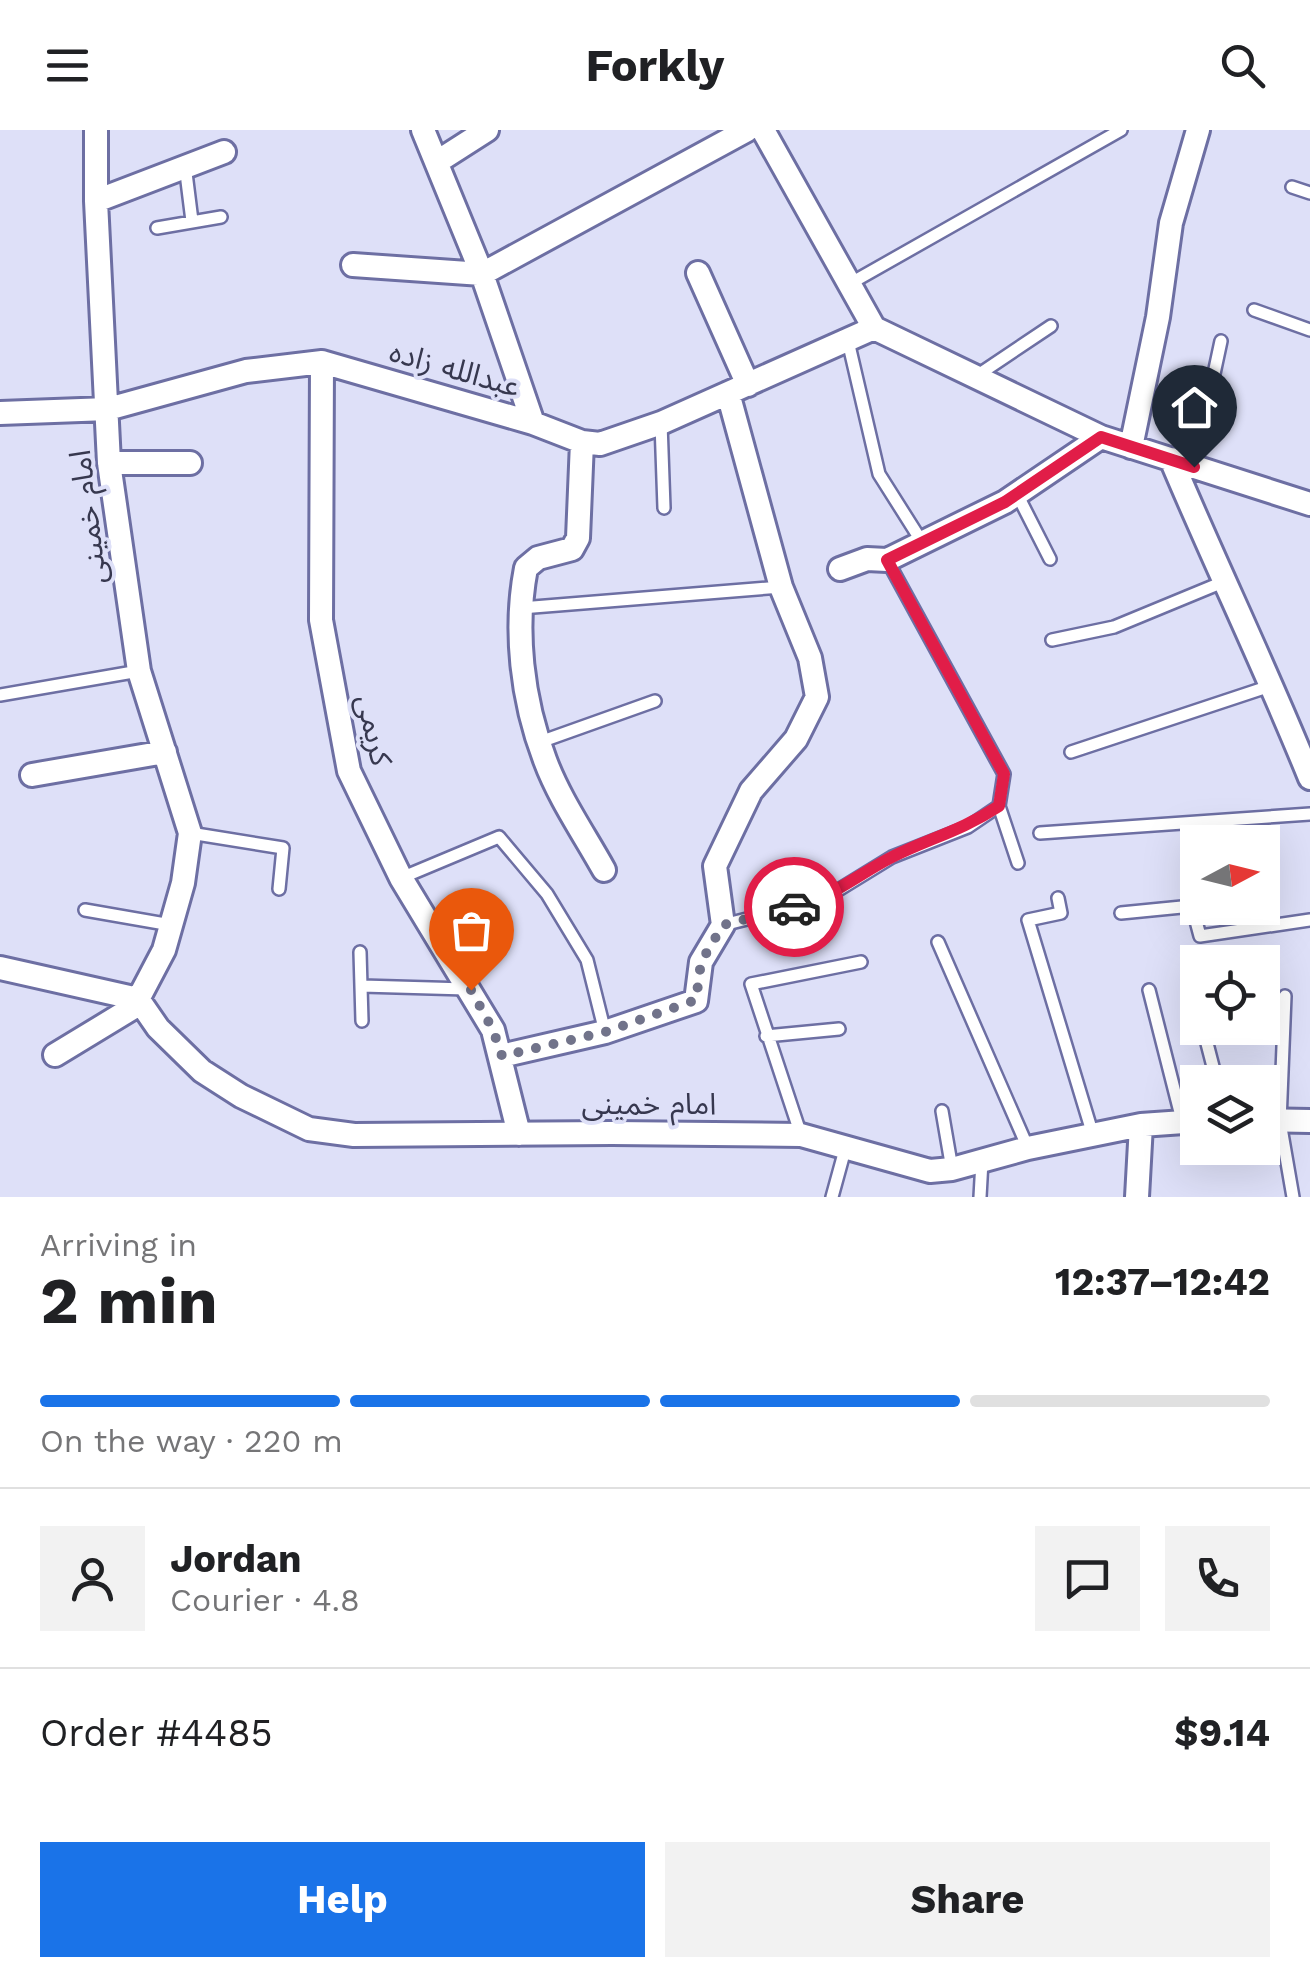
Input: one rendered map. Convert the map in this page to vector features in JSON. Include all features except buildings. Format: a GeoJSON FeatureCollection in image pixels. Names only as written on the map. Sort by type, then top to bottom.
{"type":"FeatureCollection","features":[{"type":"Feature","properties":{"kind":"street","name":"امام خمینی"},"geometry":{"type":"LineString","coordinates":[[56,1055],[134,1007],[164,950],[183,884],[190,833],[139,671],[109,463],[96,130]]}},
{"type":"Feature","properties":{"kind":"street"},"geometry":{"type":"LineString","coordinates":[[423,130],[482,274],[534,423]]}},
{"type":"Feature","properties":{"kind":"street"},"geometry":{"type":"LineString","coordinates":[[437,162],[486,130]]}},
{"type":"Feature","properties":{"kind":"street"},"geometry":{"type":"LineString","coordinates":[[352,265],[482,274],[747,130]]}},
{"type":"Feature","properties":{"kind":"street"},"geometry":{"type":"LineString","coordinates":[[763,130],[874,328],[1101,437],[1310,504]]}},
{"type":"Feature","properties":{"kind":"street"},"geometry":{"type":"LineString","coordinates":[[1132,447],[1158,317],[1171,223],[1198,130]]}},
{"type":"Feature","properties":{"kind":"street"},"geometry":{"type":"LineString","coordinates":[[96,201],[224,152]]}},
{"type":"Feature","properties":{"kind":"street"},"geometry":{"type":"LineString","coordinates":[[502,1056],[605,1032],[696,1000],[701,962],[723,925],[715,866],[751,791],[796,740],[817,697],[810,658],[781,587],[738,389],[698,273]]}},
{"type":"Feature","properties":{"kind":"street"},"geometry":{"type":"LineString","coordinates":[[604,870],[545,760],[522,669],[520,608],[526,568],[538,558],[572,548],[578,538],[582,442],[600,444],[660,423],[874,328]]}},
{"type":"Feature","properties":{"kind":"street","name":"عبدالله زاده"},"geometry":{"type":"LineString","coordinates":[[0,413],[108,409],[246,370],[322,362],[534,423],[582,442]]}},
{"type":"Feature","properties":{"kind":"street","name":"کریمی"},"geometry":{"type":"LineString","coordinates":[[322,362],[321,620],[349,771],[401,878],[493,1030],[519,1134]]}},
{"type":"Feature","properties":{"kind":"street"},"geometry":{"type":"LineString","coordinates":[[840,569],[867,559],[887,560],[1017,494],[1101,437]]}},
{"type":"Feature","properties":{"kind":"street"},"geometry":{"type":"LineString","coordinates":[[1171,459],[1310,778]]}},
{"type":"Feature","properties":{"kind":"street"},"geometry":{"type":"LineString","coordinates":[[109,463],[190,463]]}},
{"type":"Feature","properties":{"kind":"street"},"geometry":{"type":"LineString","coordinates":[[32,775],[166,752]]}},
{"type":"Feature","properties":{"kind":"street"},"geometry":{"type":"LineString","coordinates":[[0,968],[138,999]]}},
{"type":"Feature","properties":{"kind":"street","name":"امام خمینی"},"geometry":{"type":"LineString","coordinates":[[138,999],[158,1028],[202,1071],[241,1096],[309,1129],[354,1136],[801,1135],[930,1171],[1141,1125],[1180,1123]]}},
{"type":"Feature","properties":{"kind":"street"},"geometry":{"type":"LineString","coordinates":[[1280,1121],[1310,1121]]}},
{"type":"Feature","properties":{"kind":"street"},"geometry":{"type":"LineString","coordinates":[[1138,1197],[1141,1125]]}},
{"type":"Feature","properties":{"kind":"lane"},"geometry":{"type":"LineString","coordinates":[[851,284],[1121,130]]}},
{"type":"Feature","properties":{"kind":"lane"},"geometry":{"type":"LineString","coordinates":[[185,165],[192,221]]}},
{"type":"Feature","properties":{"kind":"lane"},"geometry":{"type":"LineString","coordinates":[[1292,187],[1310,193]]}},
{"type":"Feature","properties":{"kind":"lane"},"geometry":{"type":"LineString","coordinates":[[157,228],[221,217]]}},
{"type":"Feature","properties":{"kind":"lane"},"geometry":{"type":"LineString","coordinates":[[1254,310],[1310,330]]}},
{"type":"Feature","properties":{"kind":"lane"},"geometry":{"type":"LineString","coordinates":[[975,378],[1051,326]]}},
{"type":"Feature","properties":{"kind":"lane"},"geometry":{"type":"LineString","coordinates":[[848,340],[879,474],[922,542]]}},
{"type":"Feature","properties":{"kind":"lane"},"geometry":{"type":"LineString","coordinates":[[1194,467],[1221,341]]}},
{"type":"Feature","properties":{"kind":"lane"},"geometry":{"type":"LineString","coordinates":[[660,423],[664,508]]}},
{"type":"Feature","properties":{"kind":"lane"},"geometry":{"type":"LineString","coordinates":[[1017,494],[1050,559]]}},
{"type":"Feature","properties":{"kind":"lane"},"geometry":{"type":"LineString","coordinates":[[887,560],[1004,774],[999,806],[1018,864]]}},
{"type":"Feature","properties":{"kind":"lane"},"geometry":{"type":"LineString","coordinates":[[1052,640],[1114,626],[1223,582]]}},
{"type":"Feature","properties":{"kind":"lane"},"geometry":{"type":"LineString","coordinates":[[520,608],[781,587]]}},
{"type":"Feature","properties":{"kind":"lane"},"geometry":{"type":"LineString","coordinates":[[0,696],[139,671]]}},
{"type":"Feature","properties":{"kind":"lane"},"geometry":{"type":"LineString","coordinates":[[1071,752],[1273,686]]}},
{"type":"Feature","properties":{"kind":"lane"},"geometry":{"type":"LineString","coordinates":[[540,742],[655,701]]}},
{"type":"Feature","properties":{"kind":"lane"},"geometry":{"type":"LineString","coordinates":[[723,925],[822,900],[892,857],[968,827],[999,806]]}},
{"type":"Feature","properties":{"kind":"lane"},"geometry":{"type":"LineString","coordinates":[[1040,834],[1310,814]]}},
{"type":"Feature","properties":{"kind":"lane"},"geometry":{"type":"LineString","coordinates":[[190,833],[283,848],[278,890]]}},
{"type":"Feature","properties":{"kind":"lane"},"geometry":{"type":"LineString","coordinates":[[401,878],[499,837],[547,894],[587,960],[605,1032]]}},
{"type":"Feature","properties":{"kind":"lane"},"geometry":{"type":"LineString","coordinates":[[1058,898],[1061,913],[1028,920],[1093,1135]]}},
{"type":"Feature","properties":{"kind":"lane"},"geometry":{"type":"LineString","coordinates":[[1121,913],[1192,906],[1200,936],[1310,920]]}},
{"type":"Feature","properties":{"kind":"lane"},"geometry":{"type":"LineString","coordinates":[[85,910],[172,925]]}},
{"type":"Feature","properties":{"kind":"lane"},"geometry":{"type":"LineString","coordinates":[[938,942],[1028,1148]]}},
{"type":"Feature","properties":{"kind":"lane"},"geometry":{"type":"LineString","coordinates":[[360,952],[362,1021]]}},
{"type":"Feature","properties":{"kind":"lane"},"geometry":{"type":"LineString","coordinates":[[801,1135],[751,984],[861,962]]}},
{"type":"Feature","properties":{"kind":"lane"},"geometry":{"type":"LineString","coordinates":[[362,986],[471,990]]}},
{"type":"Feature","properties":{"kind":"lane"},"geometry":{"type":"LineString","coordinates":[[1150,990],[1180,1089]]}},
{"type":"Feature","properties":{"kind":"lane"},"geometry":{"type":"LineString","coordinates":[[1277,1065],[1284,996]]}},
{"type":"Feature","properties":{"kind":"lane"},"geometry":{"type":"LineString","coordinates":[[766,1036],[839,1029]]}},
{"type":"Feature","properties":{"kind":"lane"},"geometry":{"type":"LineString","coordinates":[[942,1112],[952,1169]]}},
{"type":"Feature","properties":{"kind":"lane"},"geometry":{"type":"LineString","coordinates":[[832,1197],[846,1146]]}},
{"type":"Feature","properties":{"kind":"lane"},"geometry":{"type":"LineString","coordinates":[[1280,1150],[1293,1197]]}},
{"type":"Feature","properties":{"kind":"lane"},"geometry":{"type":"LineString","coordinates":[[980,1197],[982,1162]]}},
{"type":"Feature","properties":{"kind":"way so far"},"geometry":{"type":"LineString","coordinates":[[471,990],[502,1056],[605,1032],[696,1000],[701,962],[723,925],[794,907]]}},
{"type":"Feature","properties":{"kind":"route"},"geometry":{"type":"LineString","coordinates":[[794,907],[822,900],[892,857],[968,827],[999,806],[1004,774],[887,560],[1005,502],[1101,437],[1194,467]]}}]}
